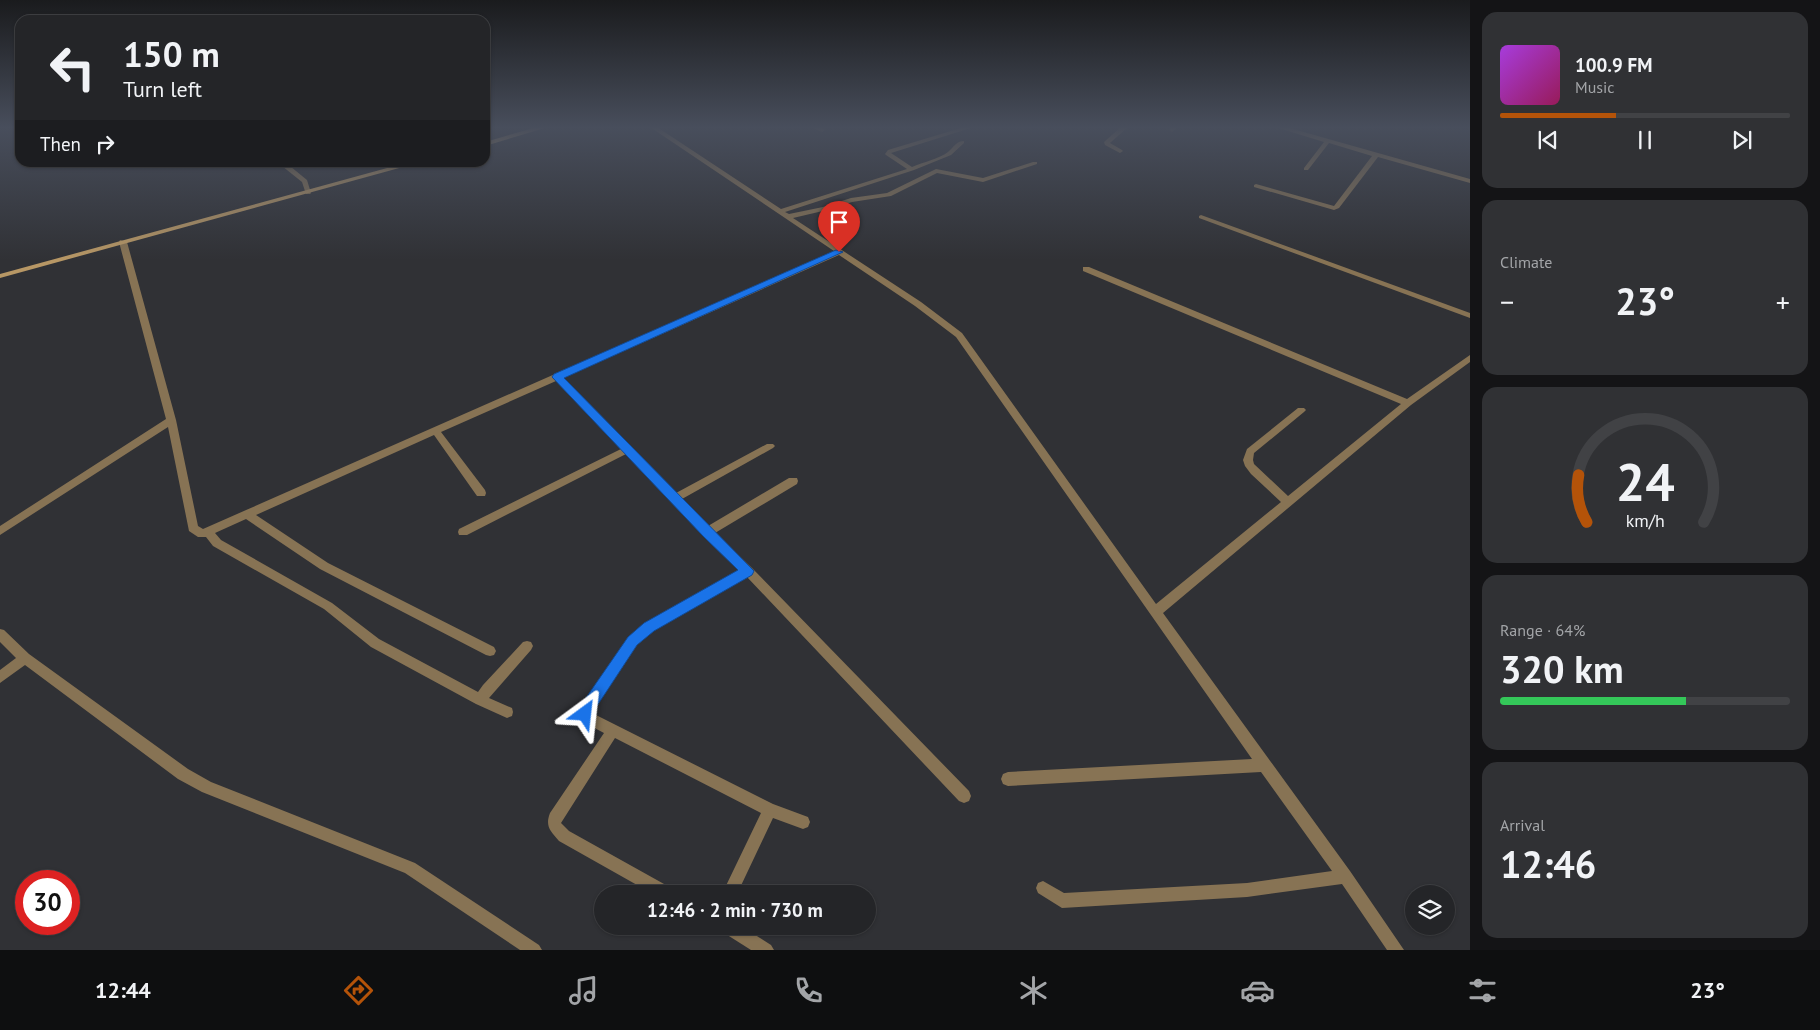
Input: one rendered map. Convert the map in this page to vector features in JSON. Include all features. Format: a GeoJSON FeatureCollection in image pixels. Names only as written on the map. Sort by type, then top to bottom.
{"type":"FeatureCollection","features":[{"type":"Feature","properties":{"kind":"main road"},"geometry":{"type":"LineString","coordinates":[[0,276],[385,171]]}},
{"type":"Feature","properties":{"kind":"street"},"geometry":{"type":"LineString","coordinates":[[292,171],[305,181],[308,193]]}},
{"type":"Feature","properties":{"kind":"street"},"geometry":{"type":"LineString","coordinates":[[719,171],[918,304],[959,335],[1264,766],[1346,876],[1396,950]]}},
{"type":"Feature","properties":{"kind":"street"},"geometry":{"type":"LineString","coordinates":[[782,214],[905,171]]}},
{"type":"Feature","properties":{"kind":"street"},"geometry":{"type":"LineString","coordinates":[[782,214],[825,209],[851,200],[889,195],[935,171]]}},
{"type":"Feature","properties":{"kind":"street"},"geometry":{"type":"LineString","coordinates":[[938,171],[983,180],[1010,171]]}},
{"type":"Feature","properties":{"kind":"street"},"geometry":{"type":"LineString","coordinates":[[1256,186],[1334,208],[1337,207],[1364,171]]}},
{"type":"Feature","properties":{"kind":"street"},"geometry":{"type":"LineString","coordinates":[[1435,171],[1470,181]]}},
{"type":"Feature","properties":{"kind":"street"},"geometry":{"type":"LineString","coordinates":[[1201,217],[1470,316]]}},
{"type":"Feature","properties":{"kind":"street"},"geometry":{"type":"LineString","coordinates":[[123,242],[171,420],[193,528],[202,534],[839,252]]}},
{"type":"Feature","properties":{"kind":"street"},"geometry":{"type":"LineString","coordinates":[[1086,269],[1408,403]]}},
{"type":"Feature","properties":{"kind":"street"},"geometry":{"type":"LineString","coordinates":[[1155,612],[1408,403],[1470,358]]}},
{"type":"Feature","properties":{"kind":"street"},"geometry":{"type":"LineString","coordinates":[[557,377],[748,571],[964,796]]}},
{"type":"Feature","properties":{"kind":"street"},"geometry":{"type":"LineString","coordinates":[[1288,502],[1248,463],[1248,456],[1250,451],[1302,410]]}},
{"type":"Feature","properties":{"kind":"street"},"geometry":{"type":"LineString","coordinates":[[0,530],[171,420]]}},
{"type":"Feature","properties":{"kind":"street"},"geometry":{"type":"LineString","coordinates":[[435,430],[481,493]]}},
{"type":"Feature","properties":{"kind":"street"},"geometry":{"type":"LineString","coordinates":[[675,498],[770,446]]}},
{"type":"Feature","properties":{"kind":"street"},"geometry":{"type":"LineString","coordinates":[[463,532],[628,449]]}},
{"type":"Feature","properties":{"kind":"street"},"geometry":{"type":"LineString","coordinates":[[708,532],[793,481]]}},
{"type":"Feature","properties":{"kind":"street"},"geometry":{"type":"LineString","coordinates":[[247,514],[324,566],[490,651]]}},
{"type":"Feature","properties":{"kind":"street"},"geometry":{"type":"LineString","coordinates":[[208,532],[217,543],[328,606],[375,643],[480,700],[507,712]]}},
{"type":"Feature","properties":{"kind":"street"},"geometry":{"type":"LineString","coordinates":[[748,571],[649,627],[632,641],[586,709],[585,714],[588,718],[770,810],[803,822]]}},
{"type":"Feature","properties":{"kind":"street"},"geometry":{"type":"LineString","coordinates":[[0,634],[25,658],[183,774],[207,787],[410,868],[534,950]]}},
{"type":"Feature","properties":{"kind":"street"},"geometry":{"type":"LineString","coordinates":[[480,700],[487,689],[527,646]]}},
{"type":"Feature","properties":{"kind":"street"},"geometry":{"type":"LineString","coordinates":[[0,678],[25,658]]}},
{"type":"Feature","properties":{"kind":"street"},"geometry":{"type":"LineString","coordinates":[[613,730],[555,818],[554,825],[564,836],[652,885]]}},
{"type":"Feature","properties":{"kind":"street"},"geometry":{"type":"LineString","coordinates":[[1008,779],[1264,766]]}},
{"type":"Feature","properties":{"kind":"street"},"geometry":{"type":"LineString","coordinates":[[733,885],[770,810]]}},
{"type":"Feature","properties":{"kind":"street"},"geometry":{"type":"LineString","coordinates":[[1043,888],[1062,901],[1247,890],[1346,876]]}},
{"type":"Feature","properties":{"kind":"street"},"geometry":{"type":"LineString","coordinates":[[741,935],[766,950]]}},
{"type":"Feature","properties":{"kind":"route"},"geometry":{"type":"LineString","coordinates":[[585,714],[586,709],[632,641],[649,627],[748,571],[557,377],[839,252]]}}]}
